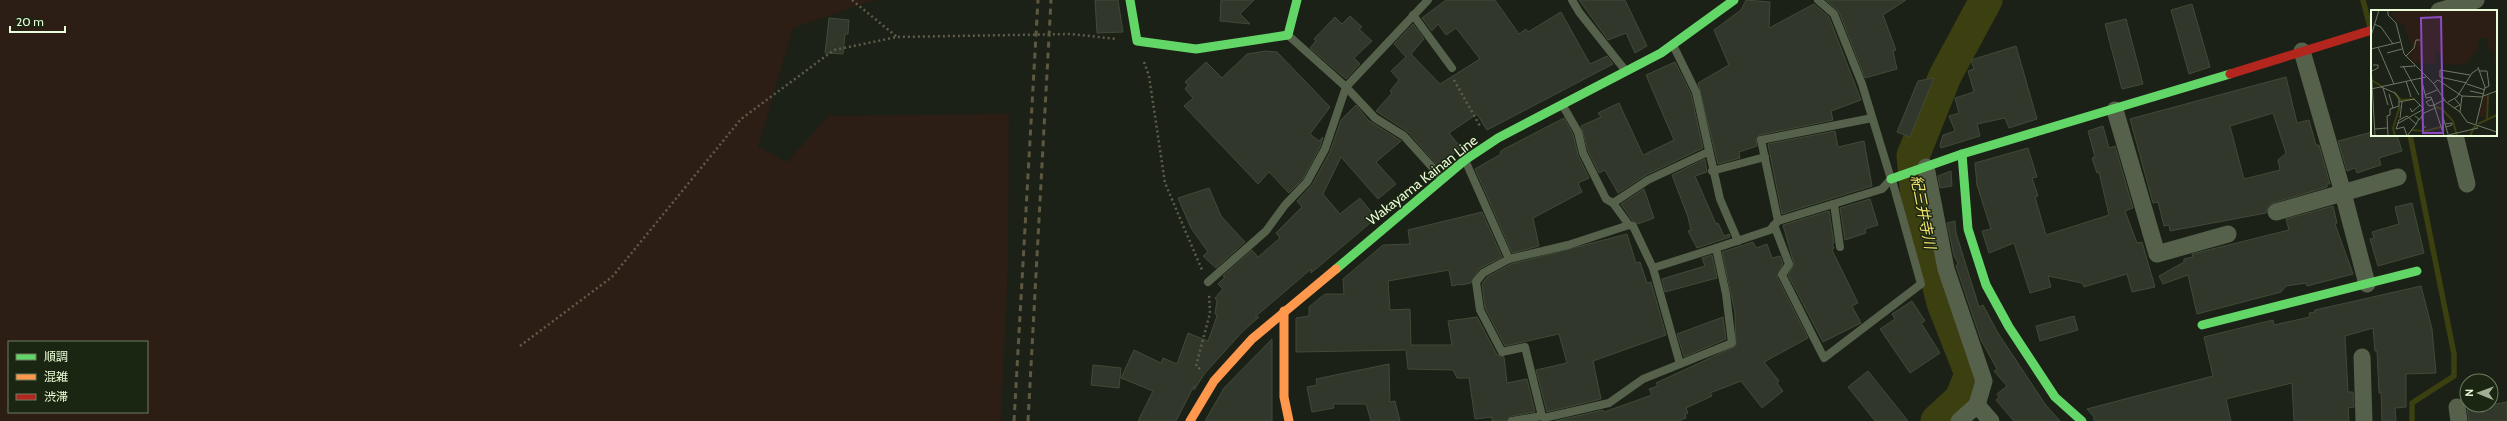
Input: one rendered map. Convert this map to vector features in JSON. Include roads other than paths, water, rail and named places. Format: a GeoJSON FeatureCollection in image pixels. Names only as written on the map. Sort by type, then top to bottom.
{"type":"FeatureCollection","features":[{"type":"Feature","properties":{"kind":"street"},"geometry":{"type":"LineString","coordinates":[[1130,0],[1137,41],[1196,49],[1288,35],[1297,0]]}},
{"type":"Feature","properties":{"kind":"street","name":"Wakayama Kainan Line"},"geometry":{"type":"LineString","coordinates":[[1190,421],[1214,381],[1252,339],[1465,160],[1490,144],[1673,44],[1734,0]]}},
{"type":"Feature","properties":{"kind":"street"},"geometry":{"type":"LineString","coordinates":[[2442,10],[2476,0]]}},
{"type":"Feature","properties":{"kind":"street"},"geometry":{"type":"LineString","coordinates":[[1894,178],[1962,154],[2115,110],[2369,31]]}},
{"type":"Feature","properties":{"kind":"street"},"geometry":{"type":"LineString","coordinates":[[2302,51],[2343,193],[2367,284]]}},
{"type":"Feature","properties":{"kind":"street"},"geometry":{"type":"LineString","coordinates":[[2115,110],[2157,254],[2228,234]]}},
{"type":"Feature","properties":{"kind":"street"},"geometry":{"type":"LineString","coordinates":[[2455,136],[2467,184]]}},
{"type":"Feature","properties":{"kind":"street"},"geometry":{"type":"LineString","coordinates":[[1962,154],[1968,229],[1986,285],[2009,327],[2055,398],[2082,421]]}},
{"type":"Feature","properties":{"kind":"street"},"geometry":{"type":"LineString","coordinates":[[1923,168],[1946,269],[1984,381],[1977,405],[1959,421]]}},
{"type":"Feature","properties":{"kind":"street"},"geometry":{"type":"LineString","coordinates":[[2276,212],[2398,177]]}},
{"type":"Feature","properties":{"kind":"street"},"geometry":{"type":"LineString","coordinates":[[2202,325],[2417,271]]}},
{"type":"Feature","properties":{"kind":"street"},"geometry":{"type":"LineString","coordinates":[[1284,311],[1284,397],[1289,421]]}},
{"type":"Feature","properties":{"kind":"street"},"geometry":{"type":"LineString","coordinates":[[2362,357],[2364,421]]}},
{"type":"Feature","properties":{"kind":"street"},"geometry":{"type":"LineString","coordinates":[[1977,405],[1990,421]]}},
{"type":"Feature","properties":{"kind":"lane"},"geometry":{"type":"LineString","coordinates":[[1208,282],[1266,231],[1285,205],[1307,182],[1326,148],[1346,87],[1428,0]]}},
{"type":"Feature","properties":{"kind":"lane"},"geometry":{"type":"LineString","coordinates":[[1572,0],[1579,12],[1626,71]]}},
{"type":"Feature","properties":{"kind":"lane"},"geometry":{"type":"LineString","coordinates":[[1818,0],[1834,14],[1862,84],[1872,118],[1894,178],[1921,284],[1824,358],[1782,275],[1789,264],[1776,223],[1761,140],[1872,118]]}},
{"type":"Feature","properties":{"kind":"lane"},"geometry":{"type":"LineString","coordinates":[[1413,15],[1452,68]]}},
{"type":"Feature","properties":{"kind":"lane"},"geometry":{"type":"LineString","coordinates":[[1288,35],[1346,87],[1375,118],[1404,136],[1442,178]]}},
{"type":"Feature","properties":{"kind":"lane"},"geometry":{"type":"LineString","coordinates":[[1673,44],[1696,92],[1712,171],[1720,199],[1738,240]]}},
{"type":"Feature","properties":{"kind":"lane"},"geometry":{"type":"LineString","coordinates":[[1562,105],[1578,132],[1583,153],[1606,199],[1613,203],[1629,225],[1633,226],[1653,268],[1680,364]]}},
{"type":"Feature","properties":{"kind":"lane"},"geometry":{"type":"LineString","coordinates":[[1613,203],[1648,180],[1708,152]]}},
{"type":"Feature","properties":{"kind":"lane"},"geometry":{"type":"LineString","coordinates":[[1712,171],[1765,157]]}},
{"type":"Feature","properties":{"kind":"lane"},"geometry":{"type":"LineString","coordinates":[[1465,160],[1509,259]]}},
{"type":"Feature","properties":{"kind":"lane"},"geometry":{"type":"LineString","coordinates":[[1653,268],[1770,230],[1776,223],[1882,189],[1894,178]]}},
{"type":"Feature","properties":{"kind":"lane"},"geometry":{"type":"LineString","coordinates":[[1834,204],[1840,247]]}},
{"type":"Feature","properties":{"kind":"lane"},"geometry":{"type":"LineString","coordinates":[[1542,416],[1525,347],[1502,352],[1480,310],[1476,282],[1482,273],[1509,259],[1568,245],[1629,225]]}},
{"type":"Feature","properties":{"kind":"lane"},"geometry":{"type":"LineString","coordinates":[[1512,421],[1542,416],[1544,418],[1609,403],[1643,379],[1732,343],[1733,340],[1727,314],[1726,294],[1716,248]]}},
{"type":"Feature","properties":{"kind":"waterway","name":"紀三井寺川"},"geometry":{"type":"LineString","coordinates":[[1937,421],[1961,399],[1971,374],[1943,303],[1917,197],[1913,156],[1945,76],[1986,0]]}},
{"type":"Feature","properties":{"kind":"waterway"},"geometry":{"type":"LineString","coordinates":[[2363,0],[2370,27]]}},
{"type":"Feature","properties":{"kind":"waterway"},"geometry":{"type":"LineString","coordinates":[[2410,136],[2454,354],[2454,376],[2412,403],[2412,421]]}},
{"type":"Feature","properties":{"kind":"railway"},"geometry":{"type":"LineString","coordinates":[[1014,421],[1038,0]]}},
{"type":"Feature","properties":{"kind":"railway"},"geometry":{"type":"LineString","coordinates":[[1028,421],[1051,0]]}}]}
